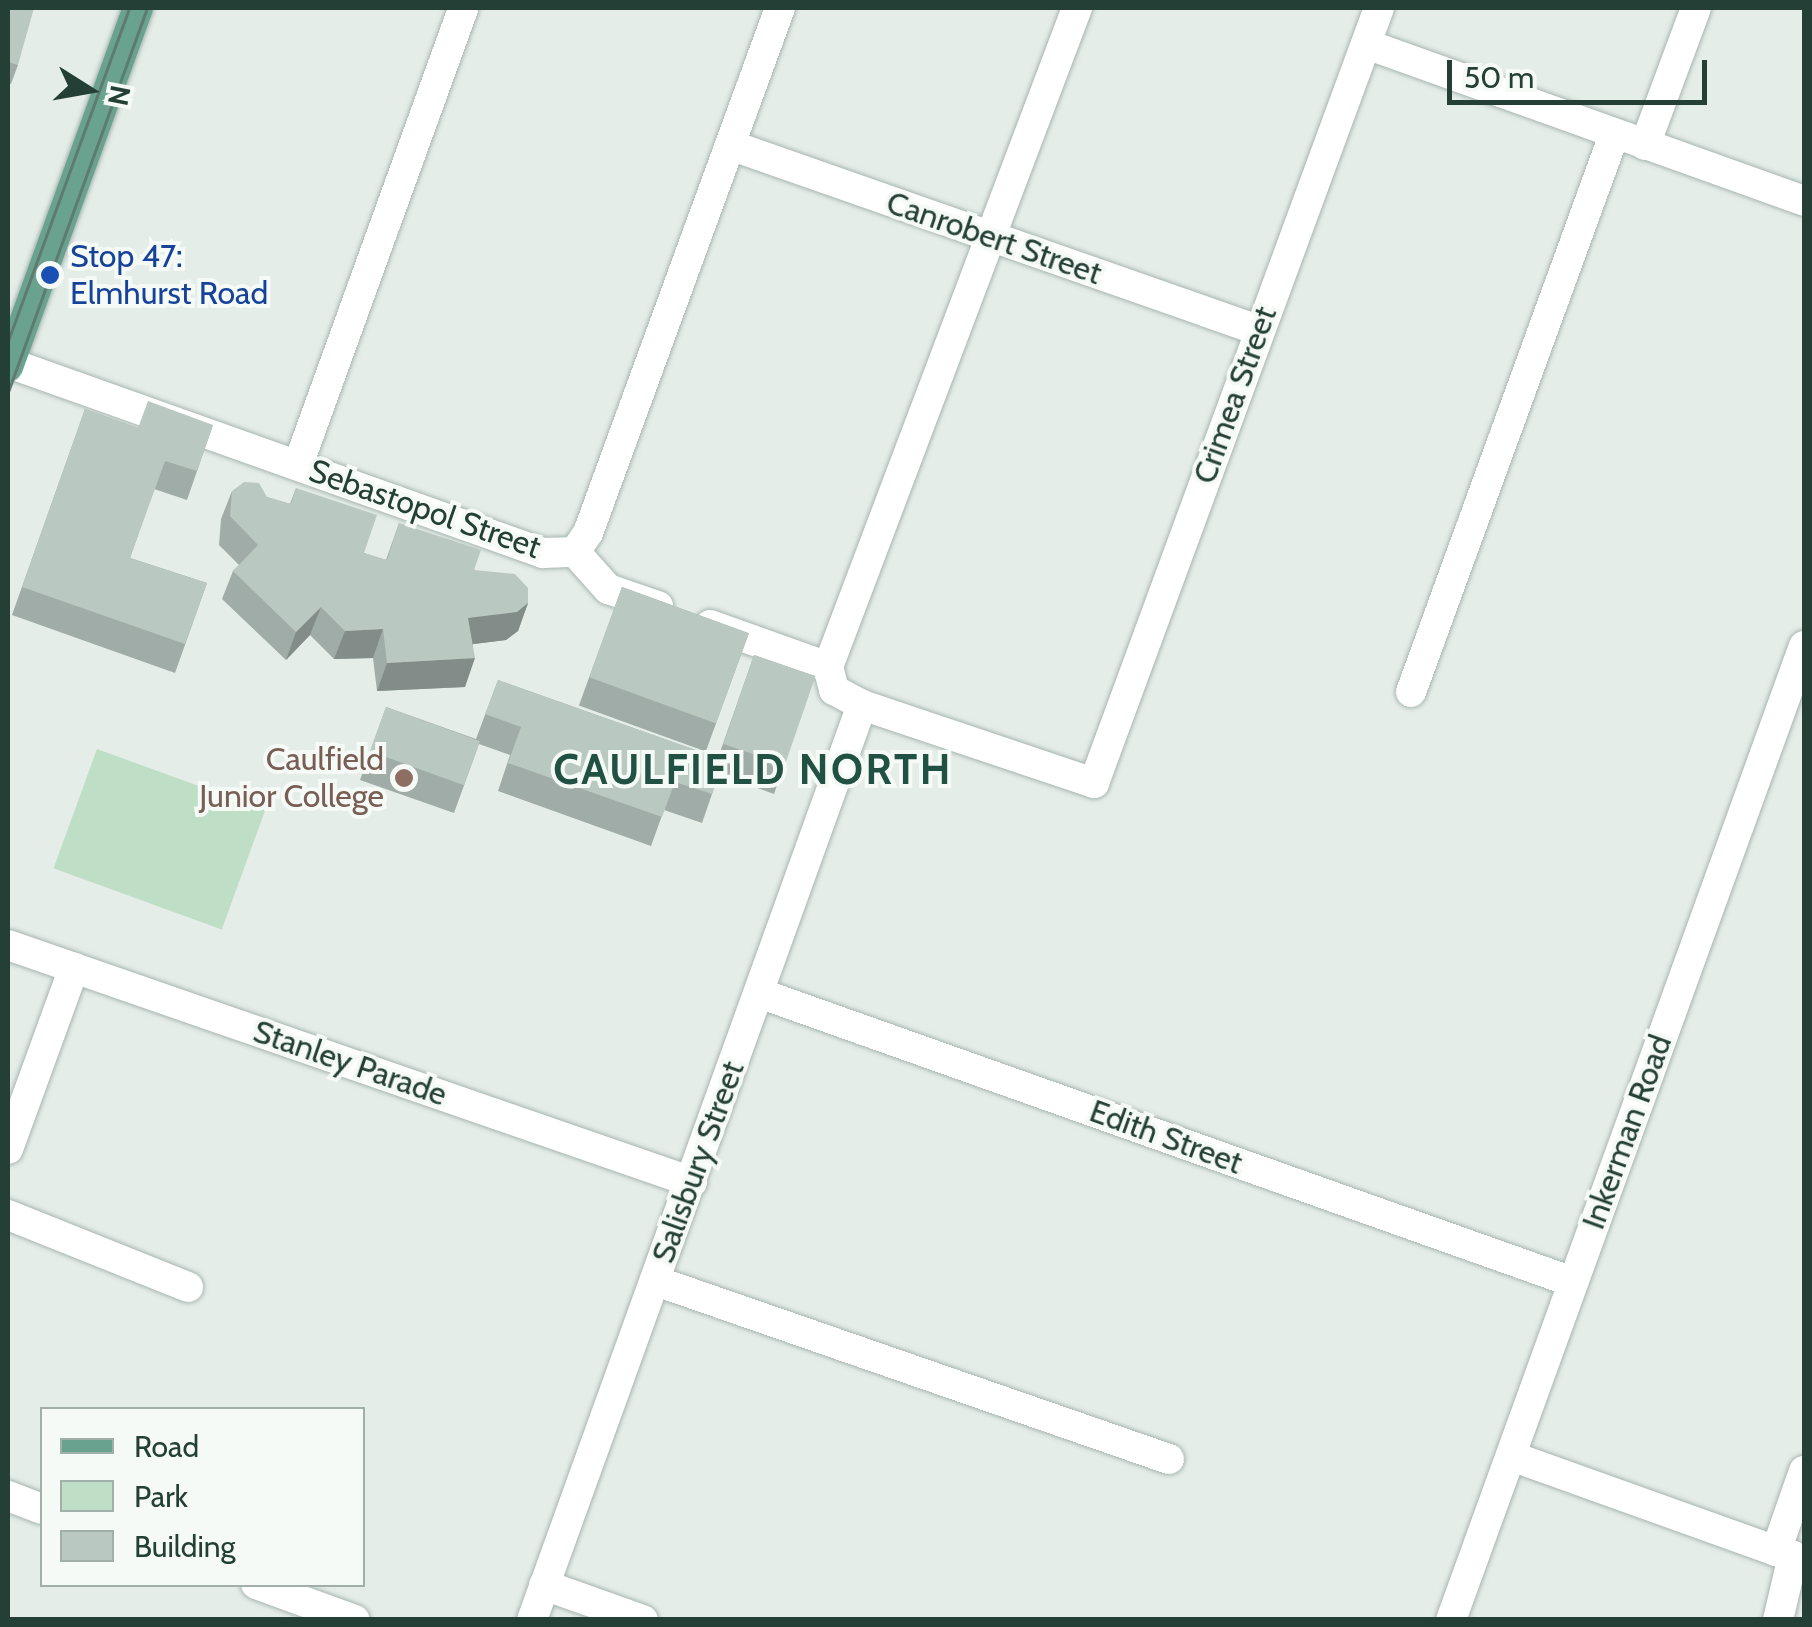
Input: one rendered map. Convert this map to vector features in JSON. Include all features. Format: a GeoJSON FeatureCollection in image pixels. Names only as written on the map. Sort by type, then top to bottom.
{"type":"FeatureCollection","features":[{"type":"Feature","properties":{"kind":"main road"},"geometry":{"type":"LineString","coordinates":[[8,365],[138,8]]}},
{"type":"Feature","properties":{"kind":"street"},"geometry":{"type":"LineString","coordinates":[[298,465],[463,8]]}},
{"type":"Feature","properties":{"kind":"street","name":"Sebastopol Street"},"geometry":{"type":"LineString","coordinates":[[8,365],[543,553],[574,552],[588,532],[780,8]]}},
{"type":"Feature","properties":{"kind":"street"},"geometry":{"type":"LineString","coordinates":[[862,704],[834,690],[828,667],[1077,8]]}},
{"type":"Feature","properties":{"kind":"street","name":"Crimea Street"},"geometry":{"type":"LineString","coordinates":[[862,704],[1094,783],[1379,8]]}},
{"type":"Feature","properties":{"kind":"street"},"geometry":{"type":"LineString","coordinates":[[1645,145],[1696,8]]}},
{"type":"Feature","properties":{"kind":"street"},"geometry":{"type":"LineString","coordinates":[[1366,44],[1804,201]]}},
{"type":"Feature","properties":{"kind":"street"},"geometry":{"type":"LineString","coordinates":[[1411,692],[1614,135]]}},
{"type":"Feature","properties":{"kind":"street","name":"Canrobert Street"},"geometry":{"type":"LineString","coordinates":[[730,145],[1258,330]]}},
{"type":"Feature","properties":{"kind":"street"},"geometry":{"type":"LineString","coordinates":[[574,552],[608,588],[828,667]]}},
{"type":"Feature","properties":{"kind":"street","name":"Inkerman Road"},"geometry":{"type":"LineString","coordinates":[[1452,1620],[1804,646]]}},
{"type":"Feature","properties":{"kind":"street","name":"Salisbury Street"},"geometry":{"type":"LineString","coordinates":[[532,1620],[862,704]]}},
{"type":"Feature","properties":{"kind":"street","name":"Stanley Parade"},"geometry":{"type":"LineString","coordinates":[[8,944],[692,1182]]}},
{"type":"Feature","properties":{"kind":"street"},"geometry":{"type":"LineString","coordinates":[[8,1149],[74,968]]}},
{"type":"Feature","properties":{"kind":"street","name":"Edith Street"},"geometry":{"type":"LineString","coordinates":[[759,992],[1573,1282]]}},
{"type":"Feature","properties":{"kind":"street"},"geometry":{"type":"LineString","coordinates":[[8,1215],[188,1287]]}},
{"type":"Feature","properties":{"kind":"street"},"geometry":{"type":"LineString","coordinates":[[656,1281],[1169,1459]]}},
{"type":"Feature","properties":{"kind":"street"},"geometry":{"type":"LineString","coordinates":[[1511,1456],[1794,1556],[1778,1620]]}},
{"type":"Feature","properties":{"kind":"street"},"geometry":{"type":"LineString","coordinates":[[1776,1551],[1804,1472]]}},
{"type":"Feature","properties":{"kind":"street"},"geometry":{"type":"LineString","coordinates":[[8,1496],[40,1508]]}},
{"type":"Feature","properties":{"kind":"street"},"geometry":{"type":"LineString","coordinates":[[544,1585],[643,1620]]}},
{"type":"Feature","properties":{"kind":"street"},"geometry":{"type":"LineString","coordinates":[[264,1587],[355,1620]]}},
{"type":"Feature","properties":{"kind":"green space"},"geometry":{"type":"Polygon","coordinates":[[[97,749],[265,810],[222,930],[54,868],[97,749]]]}},
{"type":"Feature","properties":{"kind":"building"},"geometry":{"type":"Polygon","coordinates":[[[8,8],[34,8],[18,65],[8,62],[8,8]]]}},
{"type":"Feature","properties":{"kind":"building"},"geometry":{"type":"Polygon","coordinates":[[[148,401],[213,425],[197,471],[165,461],[130,558],[207,583],[185,644],[22,587],[85,409],[138,428],[148,401]]]}},
{"type":"Feature","properties":{"kind":"building"},"geometry":{"type":"Polygon","coordinates":[[[244,482],[259,483],[267,497],[291,504],[296,488],[377,515],[364,553],[387,560],[399,523],[481,550],[474,570],[515,574],[528,588],[528,603],[517,612],[468,618],[475,658],[387,663],[383,629],[345,631],[321,607],[296,632],[233,571],[258,545],[230,516],[232,491],[244,482]]]}},
{"type":"Feature","properties":{"kind":"building"},"geometry":{"type":"Polygon","coordinates":[[[622,587],[749,633],[716,723],[589,677],[622,587]]]}},
{"type":"Feature","properties":{"kind":"building"},"geometry":{"type":"Polygon","coordinates":[[[754,655],[815,676],[785,765],[723,744],[754,655]]]}},
{"type":"Feature","properties":{"kind":"building"},"geometry":{"type":"Polygon","coordinates":[[[498,680],[724,760],[712,794],[675,782],[662,817],[508,763],[521,727],[485,714],[498,680]]]}},
{"type":"Feature","properties":{"kind":"building"},"geometry":{"type":"Polygon","coordinates":[[[386,707],[480,741],[464,785],[370,751],[386,707]]]}},
{"type":"Feature","properties":{"kind":"tram line"},"geometry":{"type":"LineString","coordinates":[[8,341],[129,8]]}},
{"type":"Feature","properties":{"kind":"tram line"},"geometry":{"type":"LineString","coordinates":[[8,392],[147,8]]}},
{"type":"Feature","properties":{"kind":"place","name":"Stop 47: Elmhurst Road"},"geometry":{"type":"Point","coordinates":[50,275]}},
{"type":"Feature","properties":{"kind":"place","name":"Caulfield Junior College"},"geometry":{"type":"Point","coordinates":[404,778]}},
{"type":"Feature","properties":{"kind":"district","name":"CAULFIELD NORTH"},"geometry":{"type":"Point","coordinates":[753,769]}}]}
